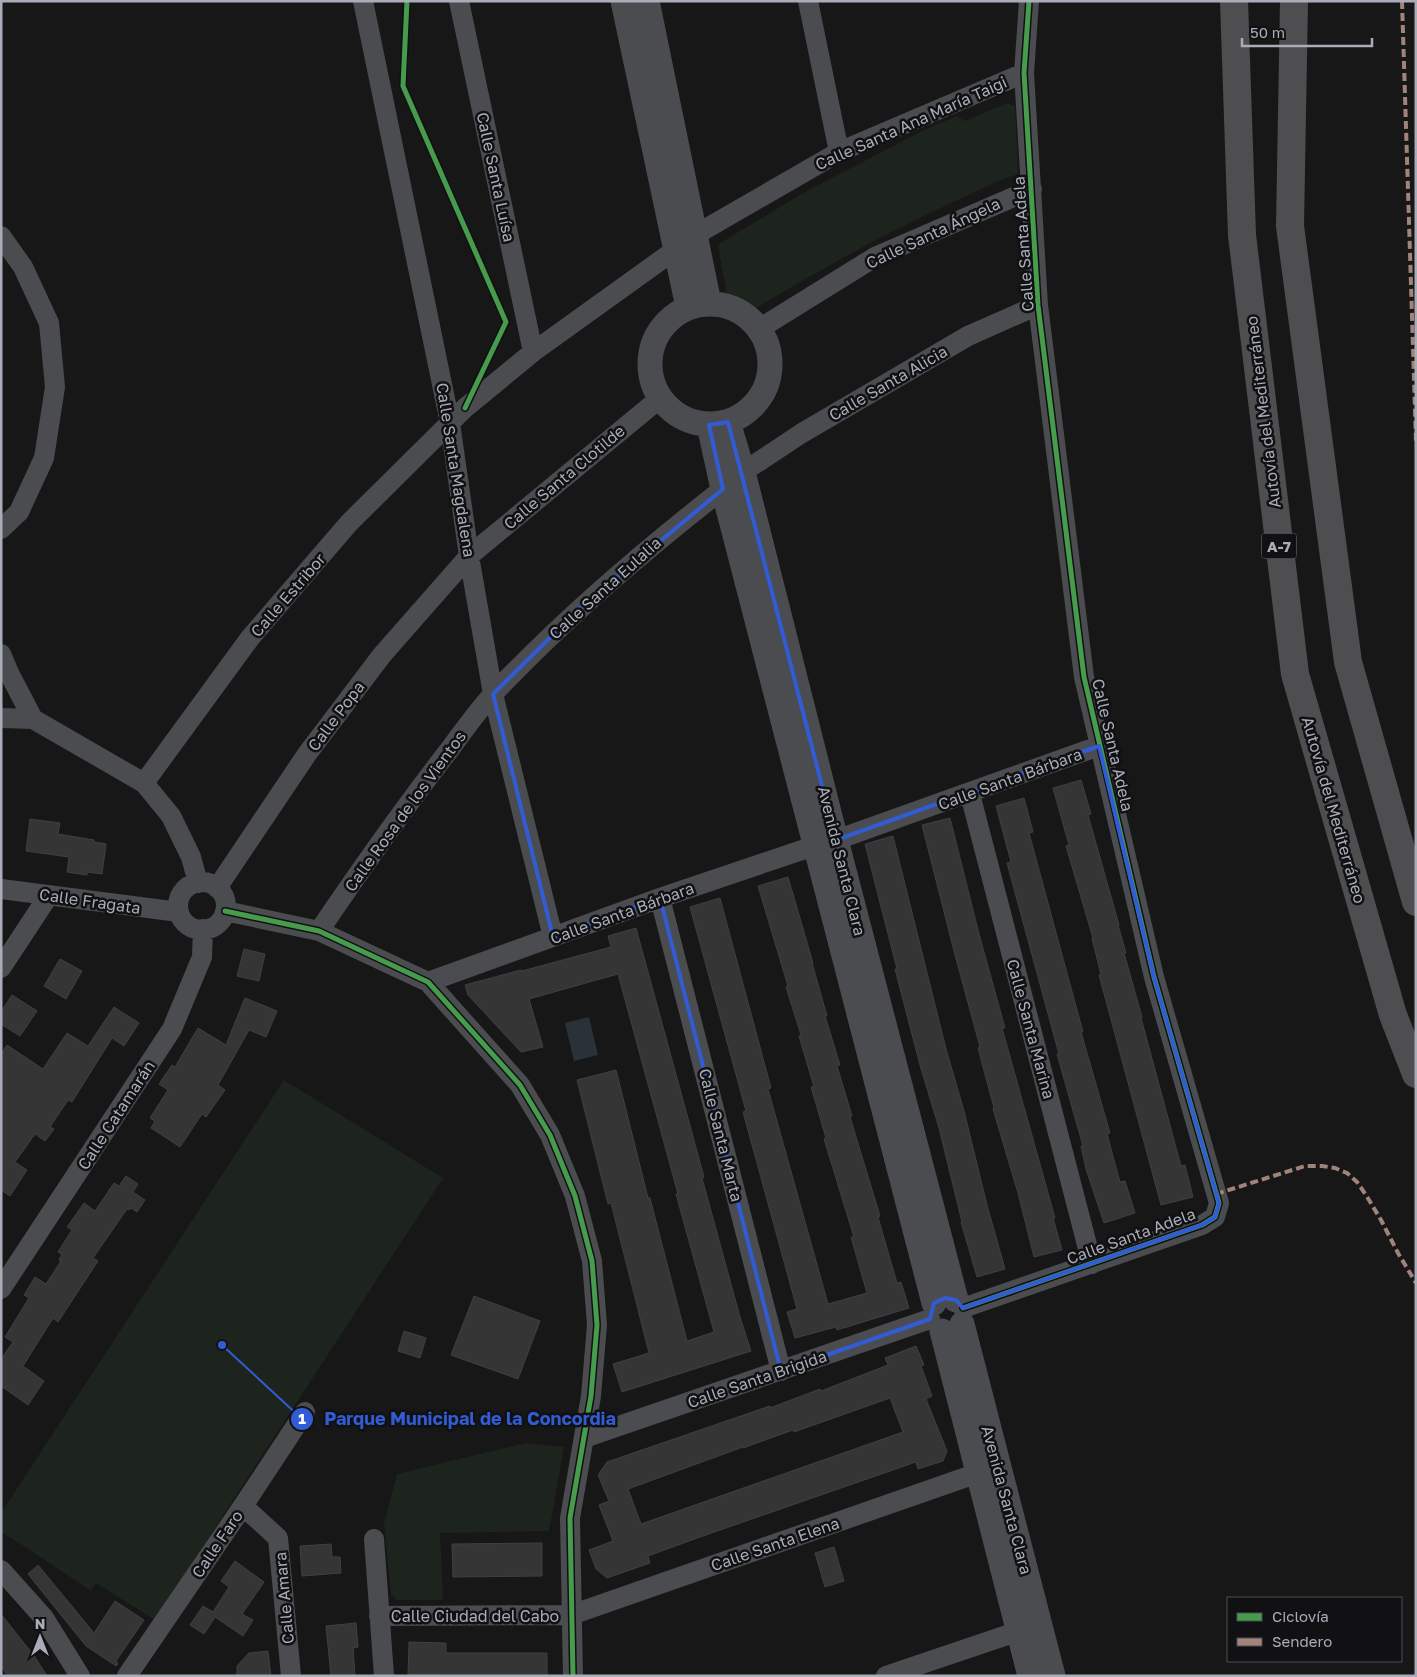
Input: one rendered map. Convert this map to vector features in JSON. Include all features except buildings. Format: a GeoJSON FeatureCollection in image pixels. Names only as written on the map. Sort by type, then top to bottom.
{"type":"FeatureCollection","features":[{"type":"Feature","properties":{"kind":"highway","name":"Autovía del Mediterráneo"},"geometry":{"type":"LineString","coordinates":[[1234,1],[1242,235],[1295,674],[1393,1015],[1416,1074]]}},
{"type":"Feature","properties":{"kind":"highway"},"geometry":{"type":"LineString","coordinates":[[1294,1],[1290,226],[1348,662],[1416,902]]}},
{"type":"Feature","properties":{"kind":"street","name":"Calle Santa Magdalena"},"geometry":{"type":"LineString","coordinates":[[363,1],[450,423],[469,556],[493,694],[553,937]]}},
{"type":"Feature","properties":{"kind":"street","name":"Calle Santa Luísa"},"geometry":{"type":"LineString","coordinates":[[460,1],[533,352]]}},
{"type":"Feature","properties":{"kind":"street"},"geometry":{"type":"LineString","coordinates":[[624,1],[676,250],[698,305]]}},
{"type":"Feature","properties":{"kind":"street"},"geometry":{"type":"LineString","coordinates":[[648,1],[695,235],[698,305]]}},
{"type":"Feature","properties":{"kind":"street"},"geometry":{"type":"LineString","coordinates":[[808,1],[839,152]]}},
{"type":"Feature","properties":{"kind":"street","name":"Calle Santa Adela"},"geometry":{"type":"LineString","coordinates":[[948,1314],[1202,1225],[1215,1217],[1218,1203],[1154,977],[1084,677],[1038,305],[1024,73],[1029,1]]}},
{"type":"Feature","properties":{"kind":"street","name":"Calle Santa Ana María Taigi"},"geometry":{"type":"LineString","coordinates":[[695,235],[839,152],[1024,73]]}},
{"type":"Feature","properties":{"kind":"street","name":"Calle Santa Ángela"},"geometry":{"type":"LineString","coordinates":[[759,329],[875,257],[1032,188]]}},
{"type":"Feature","properties":{"kind":"street"},"geometry":{"type":"LineString","coordinates":[[1,236],[24,267],[49,323],[55,387],[44,458],[19,512],[1,528]]}},
{"type":"Feature","properties":{"kind":"street"},"geometry":{"type":"LineString","coordinates":[[450,423],[533,352],[676,250]]}},
{"type":"Feature","properties":{"kind":"street"},"geometry":{"type":"LineString","coordinates":[[698,305],[726,306],[745,315],[759,329],[769,348],[771,369],[765,391],[747,412],[718,424],[692,423],[674,413],[659,399],[652,385],[649,357],[655,336],[669,319],[698,305]]}},
{"type":"Feature","properties":{"kind":"street","name":"Calle Santa Alicia"},"geometry":{"type":"LineString","coordinates":[[743,472],[802,433],[968,336],[1038,305]]}},
{"type":"Feature","properties":{"kind":"street","name":"Calle Santa Clotilde"},"geometry":{"type":"LineString","coordinates":[[469,556],[659,399]]}},
{"type":"Feature","properties":{"kind":"street","name":"Calle Estribor"},"geometry":{"type":"LineString","coordinates":[[144,783],[250,638],[349,523],[450,423]]}},
{"type":"Feature","properties":{"kind":"street","name":"Avenida Santa Clara"},"geometry":{"type":"LineString","coordinates":[[718,424],[743,472],[826,843]]}},
{"type":"Feature","properties":{"kind":"street","name":"Avenida Santa Clara"},"geometry":{"type":"LineString","coordinates":[[718,424],[724,489],[826,843],[948,1314],[1053,1676]]}},
{"type":"Feature","properties":{"kind":"street","name":"Calle Santa Eulalia"},"geometry":{"type":"LineString","coordinates":[[493,694],[580,608],[660,538],[724,489]]}},
{"type":"Feature","properties":{"kind":"street","name":"Calle Popa"},"geometry":{"type":"LineString","coordinates":[[208,885],[382,655],[469,556]]}},
{"type":"Feature","properties":{"kind":"street"},"geometry":{"type":"LineString","coordinates":[[1,654],[33,719]]}},
{"type":"Feature","properties":{"kind":"street","name":"Calle Rosa de los Vientos"},"geometry":{"type":"LineString","coordinates":[[319,931],[353,880],[428,777],[493,694]]}},
{"type":"Feature","properties":{"kind":"street"},"geometry":{"type":"LineString","coordinates":[[1,718],[33,719],[144,783],[171,816],[191,857],[208,885],[222,893],[225,900],[225,911],[220,922],[203,929],[192,928],[185,923],[179,912],[179,900],[182,893],[188,887],[208,885]]}},
{"type":"Feature","properties":{"kind":"street","name":"Calle Santa Bárbara"},"geometry":{"type":"LineString","coordinates":[[428,982],[660,898],[970,794],[1100,746]]}},
{"type":"Feature","properties":{"kind":"street","name":"Calle Santa Marina"},"geometry":{"type":"LineString","coordinates":[[970,794],[1092,1264]]}},
{"type":"Feature","properties":{"kind":"street","name":"Calle Fragata"},"geometry":{"type":"LineString","coordinates":[[1,889],[179,912]]}},
{"type":"Feature","properties":{"kind":"street"},"geometry":{"type":"LineString","coordinates":[[1,968],[49,895]]}},
{"type":"Feature","properties":{"kind":"street","name":"Calle Santa Marta"},"geometry":{"type":"LineString","coordinates":[[660,898],[781,1371]]}},
{"type":"Feature","properties":{"kind":"street"},"geometry":{"type":"LineString","coordinates":[[225,911],[319,931],[428,982],[520,1086],[550,1135],[574,1196],[592,1261],[597,1325],[591,1396],[570,1518],[573,1676]]}},
{"type":"Feature","properties":{"kind":"street","name":"Calle Catamarán"},"geometry":{"type":"LineString","coordinates":[[1,1289],[172,1029],[202,957],[203,929]]}},
{"type":"Feature","properties":{"kind":"street","name":"Avenida Santa Clara"},"geometry":{"type":"LineString","coordinates":[[948,1314],[978,1473],[1030,1676]]}},
{"type":"Feature","properties":{"kind":"street","name":"Calle Santa Brigida"},"geometry":{"type":"LineString","coordinates":[[584,1438],[948,1314]]}},
{"type":"Feature","properties":{"kind":"street","name":"Calle Faro"},"geometry":{"type":"LineString","coordinates":[[128,1676],[305,1412]]}},
{"type":"Feature","properties":{"kind":"street","name":"Calle Santa Elena"},"geometry":{"type":"LineString","coordinates":[[571,1615],[978,1473]]}},
{"type":"Feature","properties":{"kind":"street","name":"Calle Amara"},"geometry":{"type":"LineString","coordinates":[[243,1506],[278,1538],[291,1676]]}},
{"type":"Feature","properties":{"kind":"street"},"geometry":{"type":"LineString","coordinates":[[374,1539],[384,1676]]}},
{"type":"Feature","properties":{"kind":"street"},"geometry":{"type":"LineString","coordinates":[[1,1570],[44,1618],[80,1676]]}},
{"type":"Feature","properties":{"kind":"street","name":"Calle Ciudad del Cabo"},"geometry":{"type":"LineString","coordinates":[[379,1616],[571,1615]]}},
{"type":"Feature","properties":{"kind":"street"},"geometry":{"type":"LineString","coordinates":[[886,1676],[1019,1631]]}},
{"type":"Feature","properties":{"kind":"highlighted area"},"geometry":{"type":"Polygon","coordinates":[[[728,422],[836,840],[1099,746],[1154,977],[1219,1203],[1215,1217],[1202,1225],[963,1308],[956,1300],[945,1298],[934,1303],[930,1319],[781,1371],[660,898],[553,937],[493,694],[580,608],[723,489],[709,425],[728,422]]]}},
{"type":"Feature","properties":{"kind":"shaded area"},"geometry":{"type":"Polygon","coordinates":[[[1007,103],[1015,106],[1018,174],[981,189],[872,242],[754,309],[738,305],[729,300],[718,246],[722,242],[805,192],[922,131],[957,116],[965,121],[1007,103]]]}},
{"type":"Feature","properties":{"kind":"shaded area"},"geometry":{"type":"Polygon","coordinates":[[[589,1017],[598,1055],[574,1061],[565,1023],[589,1017]]]}},
{"type":"Feature","properties":{"kind":"shaded area"},"geometry":{"type":"Polygon","coordinates":[[[284,1080],[443,1178],[155,1620],[96,1583],[91,1591],[1,1532],[1,1513],[284,1080]]]}},
{"type":"Feature","properties":{"kind":"shaded area"},"geometry":{"type":"Polygon","coordinates":[[[526,1443],[564,1447],[549,1531],[440,1533],[443,1600],[396,1600],[391,1594],[384,1524],[397,1474],[526,1443]]]}},
{"type":"Feature","properties":{"kind":"marked path"},"geometry":{"type":"LineString","coordinates":[[1402,1],[1416,442]]}},
{"type":"Feature","properties":{"kind":"marked path"},"geometry":{"type":"LineString","coordinates":[[1216,1194],[1305,1166],[1335,1168],[1347,1173],[1357,1182],[1366,1195],[1416,1283]]}},
{"type":"Feature","properties":{"kind":"cycle path"},"geometry":{"type":"LineString","coordinates":[[407,1],[403,86],[506,322],[465,408]]}},
{"type":"Feature","properties":{"kind":"cycle path"},"geometry":{"type":"LineString","coordinates":[[963,1308],[1202,1225],[1215,1217],[1219,1203],[1154,977],[1084,677],[1038,305],[1024,73],[1029,1]]}},
{"type":"Feature","properties":{"kind":"cycle path"},"geometry":{"type":"LineString","coordinates":[[225,911],[319,931],[428,982],[520,1085],[550,1135],[575,1196],[592,1261],[597,1325],[591,1396],[570,1518],[573,1676]]}},
{"type":"Feature","properties":{"kind":"place","name":"Parque Municipal de la Concordia"},"geometry":{"type":"Point","coordinates":[222,1345]}}]}
